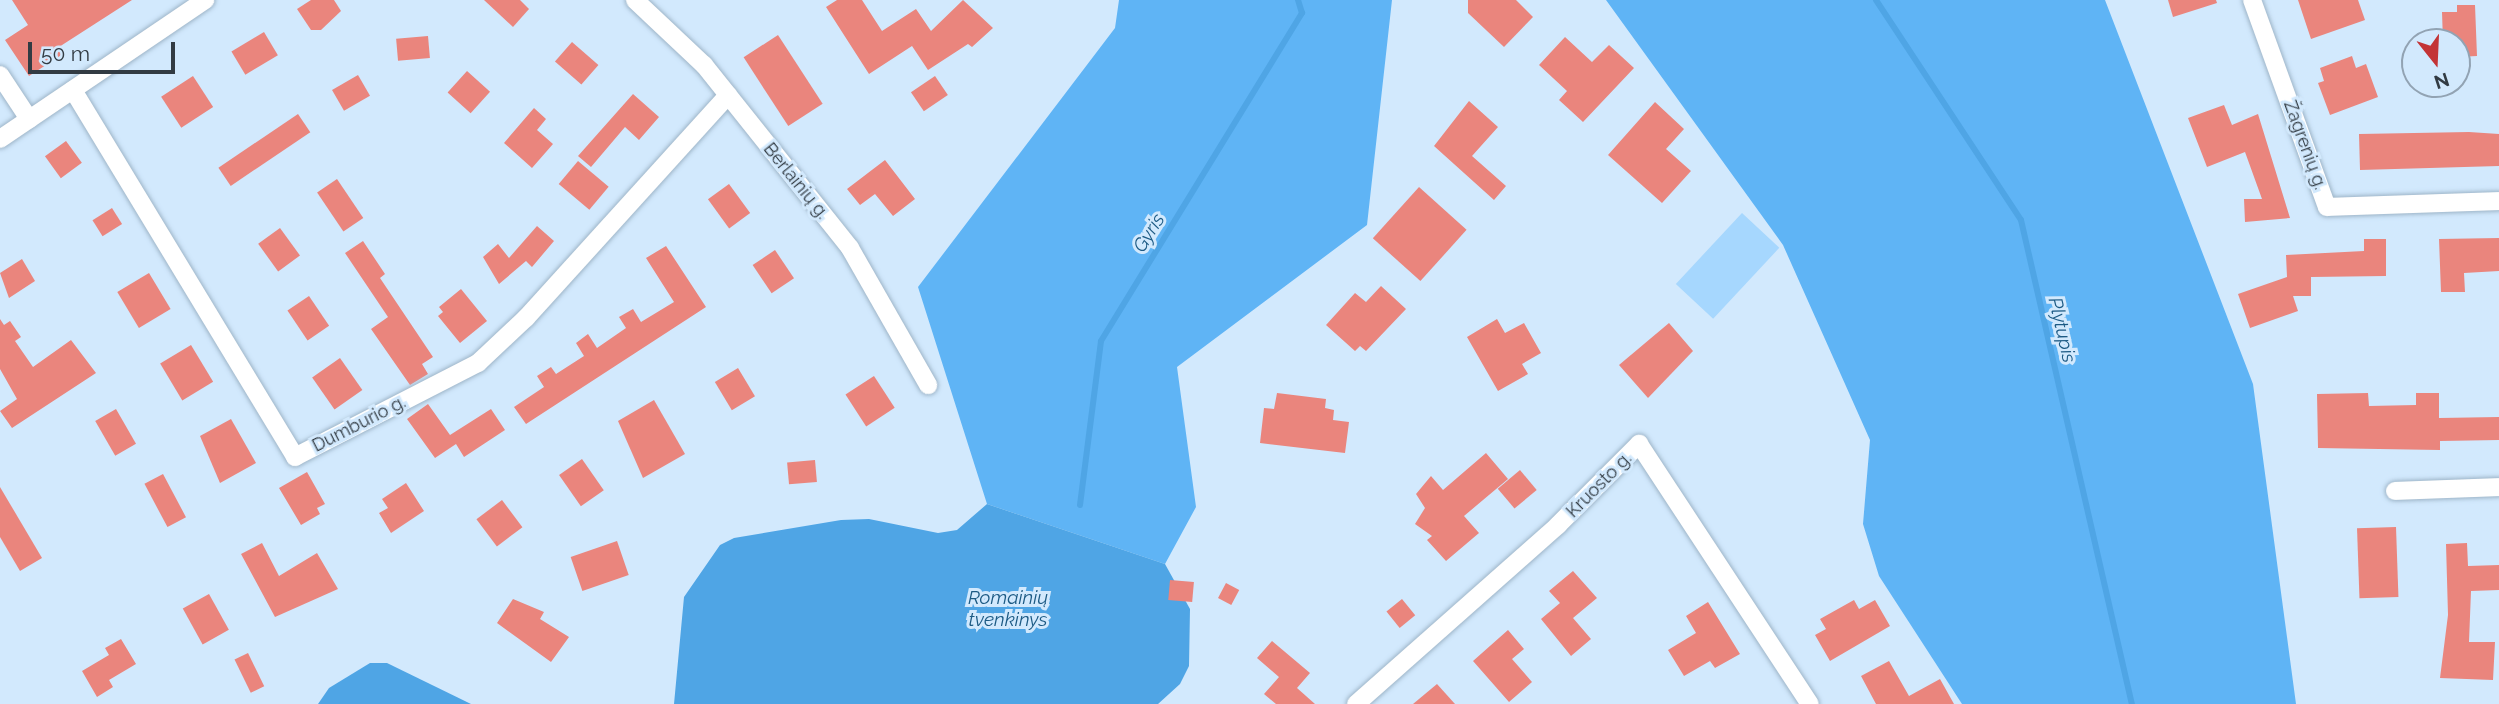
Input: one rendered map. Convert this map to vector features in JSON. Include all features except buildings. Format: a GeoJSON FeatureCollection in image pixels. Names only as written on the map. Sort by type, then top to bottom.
{"type":"FeatureCollection","features":[{"type":"Feature","properties":{"kind":"street"},"geometry":{"type":"LineString","coordinates":[[0,139],[205,0]]}},
{"type":"Feature","properties":{"kind":"street","name":"Berlainių g."},"geometry":{"type":"LineString","coordinates":[[635,0],[704,65],[850,248],[928,384]]}},
{"type":"Feature","properties":{"kind":"street","name":"Žagrenių g."},"geometry":{"type":"LineString","coordinates":[[2252,0],[2327,207],[2499,201]]}},
{"type":"Feature","properties":{"kind":"street"},"geometry":{"type":"LineString","coordinates":[[0,75],[29,119]]}},
{"type":"Feature","properties":{"kind":"street","name":"Dumburio g."},"geometry":{"type":"LineString","coordinates":[[73,90],[295,457],[478,363],[526,318],[728,95]]}},
{"type":"Feature","properties":{"kind":"street","name":"Kruosto g."},"geometry":{"type":"LineString","coordinates":[[1356,704],[1558,525],[1639,444],[1811,704]]}},
{"type":"Feature","properties":{"kind":"street"},"geometry":{"type":"LineString","coordinates":[[2395,491],[2499,487]]}},
{"type":"Feature","properties":{"kind":"shaded area"},"geometry":{"type":"Polygon","coordinates":[[[1119,0],[1392,0],[1367,225],[1177,367],[1196,507],[1165,564],[987,504],[918,287],[1115,28],[1119,0]]]}},
{"type":"Feature","properties":{"kind":"shaded area"},"geometry":{"type":"Polygon","coordinates":[[[1606,0],[2105,0],[2253,384],[2296,704],[1962,704],[1879,576],[1863,524],[1870,440],[1783,245],[1606,0]]]}},
{"type":"Feature","properties":{"kind":"shaded area"},"geometry":{"type":"Polygon","coordinates":[[[1742,213],[1779,248],[1713,319],[1676,284],[1742,213]]]}},
{"type":"Feature","properties":{"kind":"water","name":"Romainių tvenkinys"},"geometry":{"type":"Polygon","coordinates":[[[987,504],[1165,564],[1190,609],[1189,666],[1180,684],[1158,704],[674,704],[684,597],[720,545],[734,538],[841,520],[869,519],[938,533],[957,530],[987,504]]]}},
{"type":"Feature","properties":{"kind":"water"},"geometry":{"type":"Polygon","coordinates":[[[370,663],[387,663],[471,704],[318,704],[329,688],[370,663]]]}},
{"type":"Feature","properties":{"kind":"waterway","name":"Gyris"},"geometry":{"type":"LineString","coordinates":[[1080,505],[1101,341],[1302,13],[1298,0]]}},
{"type":"Feature","properties":{"kind":"waterway","name":"Plytupis"},"geometry":{"type":"LineString","coordinates":[[1876,0],[2021,220],[2132,704]]}}]}
